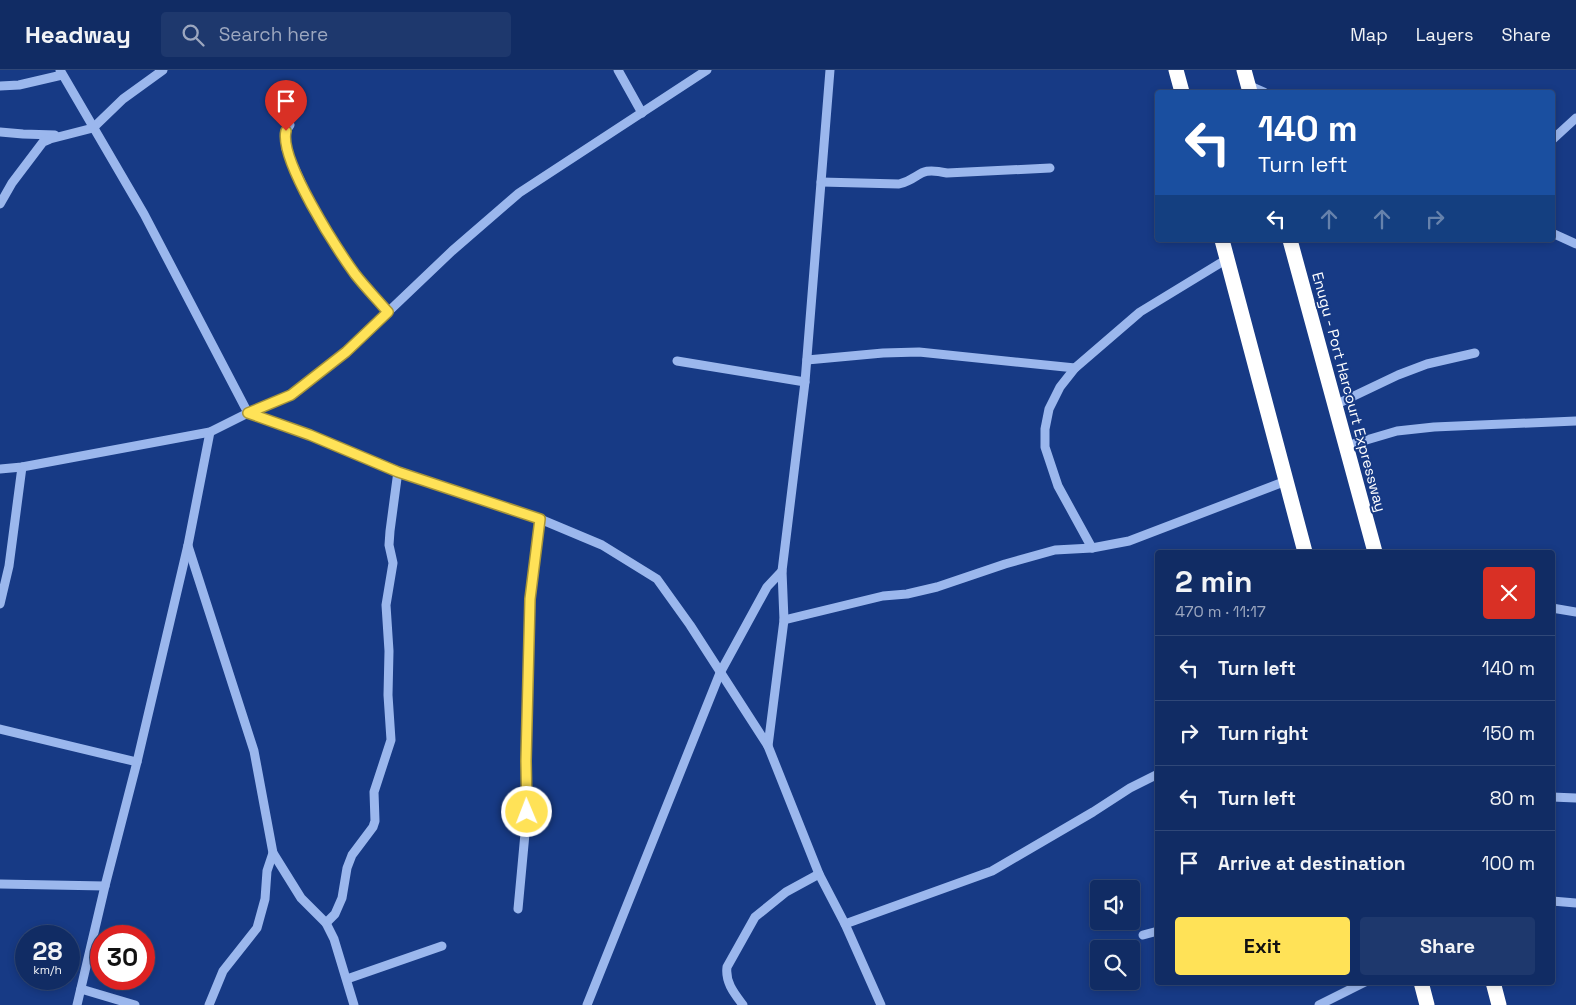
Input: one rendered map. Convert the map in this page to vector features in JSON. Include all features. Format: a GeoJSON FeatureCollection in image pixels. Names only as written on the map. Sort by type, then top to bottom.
{"type":"FeatureCollection","features":[{"type":"Feature","properties":{"kind":"highway"},"geometry":{"type":"LineString","coordinates":[[1176,70],[1181,90]]}},
{"type":"Feature","properties":{"kind":"highway"},"geometry":{"type":"LineString","coordinates":[[1222,242],[1304,550]]}},
{"type":"Feature","properties":{"kind":"highway","name":"Enugu - Port Harcourt Expressway"},"geometry":{"type":"LineString","coordinates":[[1291,242],[1374,550]]}},
{"type":"Feature","properties":{"kind":"highway"},"geometry":{"type":"LineString","coordinates":[[1422,985],[1427,1005]]}},
{"type":"Feature","properties":{"kind":"highway"},"geometry":{"type":"LineString","coordinates":[[1494,985],[1499,1005]]}},
{"type":"Feature","properties":{"kind":"street"},"geometry":{"type":"LineString","coordinates":[[0,204],[4,195],[43,142],[93,128],[124,100],[163,70]]}},
{"type":"Feature","properties":{"kind":"street"},"geometry":{"type":"LineString","coordinates":[[618,70],[642,113]]}},
{"type":"Feature","properties":{"kind":"street"},"geometry":{"type":"LineString","coordinates":[[0,469],[22,467],[210,432],[291,395],[346,352],[452,251],[519,193],[707,70]]}},
{"type":"Feature","properties":{"kind":"street"},"geometry":{"type":"LineString","coordinates":[[768,746],[784,620],[782,571],[805,382],[830,70]]}},
{"type":"Feature","properties":{"kind":"street"},"geometry":{"type":"LineString","coordinates":[[0,86],[19,85],[61,73],[144,214],[248,413],[310,435],[398,472],[540,519],[602,545],[657,579],[690,625],[768,746],[819,874],[845,924],[881,1005]]}},
{"type":"Feature","properties":{"kind":"street"},"geometry":{"type":"LineString","coordinates":[[1248,82],[1261,90]]}},
{"type":"Feature","properties":{"kind":"street"},"geometry":{"type":"LineString","coordinates":[[1555,137],[1576,118]]}},
{"type":"Feature","properties":{"kind":"street"},"geometry":{"type":"LineString","coordinates":[[290,125],[285,137],[286,149],[308,196],[329,236],[356,275],[388,312]]}},
{"type":"Feature","properties":{"kind":"street"},"geometry":{"type":"LineString","coordinates":[[0,132],[64,135]]}},
{"type":"Feature","properties":{"kind":"street"},"geometry":{"type":"LineString","coordinates":[[821,182],[899,184],[907,182],[921,172],[932,170],[947,173],[1050,168]]}},
{"type":"Feature","properties":{"kind":"street"},"geometry":{"type":"LineString","coordinates":[[1555,234],[1576,244]]}},
{"type":"Feature","properties":{"kind":"street"},"geometry":{"type":"LineString","coordinates":[[1092,548],[1058,486],[1045,447],[1048,409],[1060,387],[1075,368],[1140,312],[1226,259]]}},
{"type":"Feature","properties":{"kind":"street"},"geometry":{"type":"LineString","coordinates":[[807,360],[883,353],[919,352],[1075,368]]}},
{"type":"Feature","properties":{"kind":"street"},"geometry":{"type":"LineString","coordinates":[[1335,405],[1427,364],[1475,353]]}},
{"type":"Feature","properties":{"kind":"street"},"geometry":{"type":"LineString","coordinates":[[677,361],[805,382]]}},
{"type":"Feature","properties":{"kind":"street"},"geometry":{"type":"LineString","coordinates":[[1346,446],[1397,430],[1434,426],[1576,421]]}},
{"type":"Feature","properties":{"kind":"street"},"geometry":{"type":"LineString","coordinates":[[77,1005],[188,545],[210,432]]}},
{"type":"Feature","properties":{"kind":"street"},"geometry":{"type":"LineString","coordinates":[[0,604],[9,566],[22,467]]}},
{"type":"Feature","properties":{"kind":"street"},"geometry":{"type":"LineString","coordinates":[[326,923],[335,914],[342,898],[347,868],[352,856],[373,827],[375,821],[374,792],[391,740],[386,605],[393,562],[390,531],[398,472]]}},
{"type":"Feature","properties":{"kind":"street"},"geometry":{"type":"LineString","coordinates":[[784,620],[883,596],[906,594],[938,587],[1055,550],[1092,548],[1129,542],[1286,481]]}},
{"type":"Feature","properties":{"kind":"street"},"geometry":{"type":"LineString","coordinates":[[518,909],[527,812],[526,761],[530,599],[540,519]]}},
{"type":"Feature","properties":{"kind":"street"},"geometry":{"type":"LineString","coordinates":[[188,545],[254,751],[273,853],[301,898],[326,923],[334,939],[354,1005]]}},
{"type":"Feature","properties":{"kind":"street"},"geometry":{"type":"LineString","coordinates":[[587,1005],[720,673],[767,587],[782,571]]}},
{"type":"Feature","properties":{"kind":"street"},"geometry":{"type":"LineString","coordinates":[[1555,608],[1576,612]]}},
{"type":"Feature","properties":{"kind":"street"},"geometry":{"type":"LineString","coordinates":[[0,729],[137,762]]}},
{"type":"Feature","properties":{"kind":"street"},"geometry":{"type":"LineString","coordinates":[[845,924],[992,870],[1093,812],[1130,788],[1155,776]]}},
{"type":"Feature","properties":{"kind":"street"},"geometry":{"type":"LineString","coordinates":[[1555,797],[1576,798]]}},
{"type":"Feature","properties":{"kind":"street"},"geometry":{"type":"LineString","coordinates":[[209,1005],[224,971],[257,928],[265,899],[268,871],[273,853]]}},
{"type":"Feature","properties":{"kind":"street"},"geometry":{"type":"LineString","coordinates":[[743,1005],[730,986],[726,974],[727,967],[755,917],[786,892],[819,874]]}},
{"type":"Feature","properties":{"kind":"street"},"geometry":{"type":"LineString","coordinates":[[0,884],[105,886]]}},
{"type":"Feature","properties":{"kind":"street"},"geometry":{"type":"LineString","coordinates":[[1555,901],[1576,903]]}},
{"type":"Feature","properties":{"kind":"street"},"geometry":{"type":"LineString","coordinates":[[1143,935],[1155,932]]}},
{"type":"Feature","properties":{"kind":"street"},"geometry":{"type":"LineString","coordinates":[[347,979],[442,946]]}},
{"type":"Feature","properties":{"kind":"street"},"geometry":{"type":"LineString","coordinates":[[1319,1005],[1359,985]]}},
{"type":"Feature","properties":{"kind":"street"},"geometry":{"type":"LineString","coordinates":[[81,989],[135,1005]]}},
{"type":"Feature","properties":{"kind":"route"},"geometry":{"type":"LineString","coordinates":[[286,131],[286,149],[292,165],[329,236],[356,275],[388,312],[346,352],[291,395],[248,413],[310,435],[398,472],[540,519],[530,599],[526,761],[527,812]]}}]}
